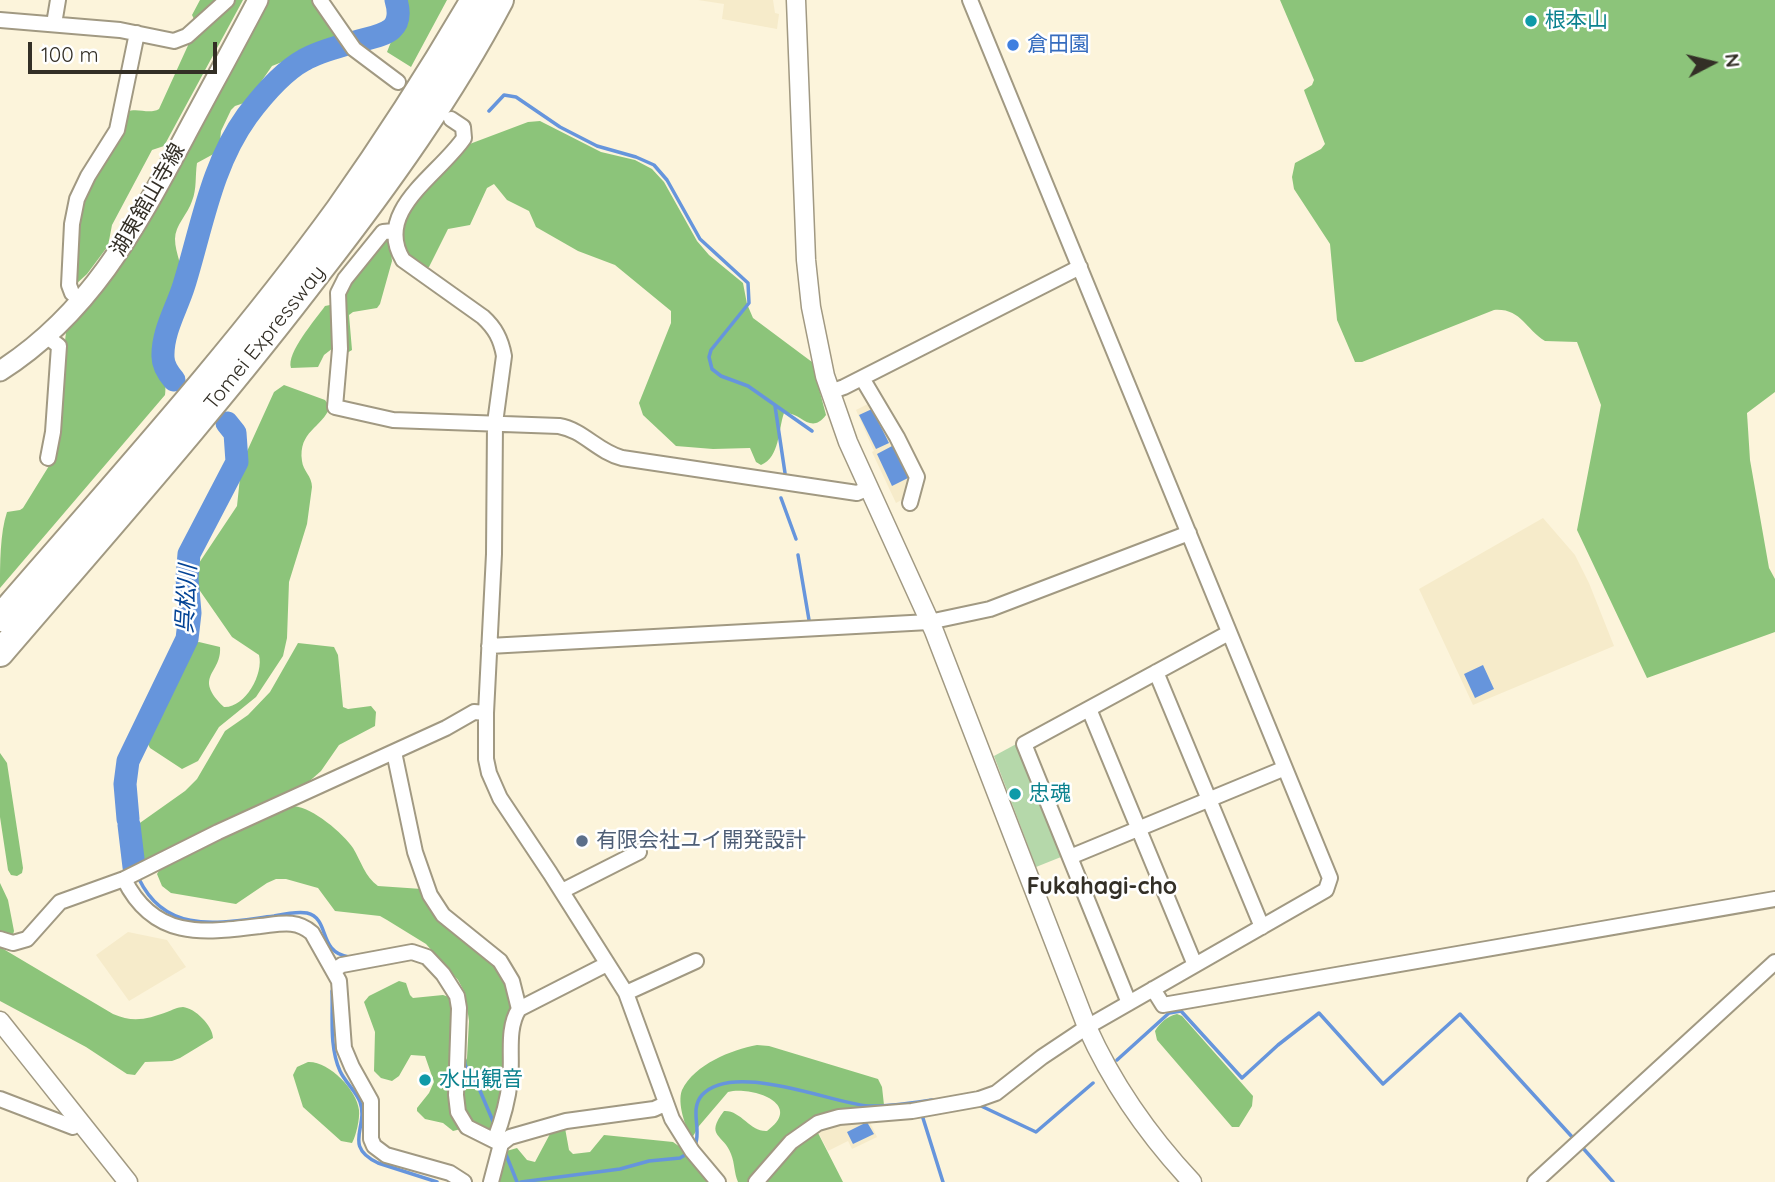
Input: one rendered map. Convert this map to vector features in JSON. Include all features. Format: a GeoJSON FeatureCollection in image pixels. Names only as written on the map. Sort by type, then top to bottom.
{"type":"FeatureCollection","features":[{"type":"Feature","properties":{"kind":"highway","name":"Tomei Expressway"},"geometry":{"type":"LineString","coordinates":[[0,618],[170,422],[338,211],[396,128],[474,0]]}},
{"type":"Feature","properties":{"kind":"highway","name":"Tomei Expressway"},"geometry":{"type":"LineString","coordinates":[[0,653],[188,434],[301,295],[413,142],[457,75],[500,0]]}},
{"type":"Feature","properties":{"kind":"main road","name":"湖東舘山寺線"},"geometry":{"type":"LineString","coordinates":[[0,371],[46,336],[81,302],[113,262],[140,219],[258,0]]}},
{"type":"Feature","properties":{"kind":"street"},"geometry":{"type":"LineString","coordinates":[[54,24],[58,0]]}},
{"type":"Feature","properties":{"kind":"street"},"geometry":{"type":"LineString","coordinates":[[0,20],[137,33],[166,40],[181,39],[227,0]]}},
{"type":"Feature","properties":{"kind":"street"},"geometry":{"type":"LineString","coordinates":[[320,0],[354,49],[398,82]]}},
{"type":"Feature","properties":{"kind":"street"},"geometry":{"type":"LineString","coordinates":[[796,0],[808,284],[817,342],[830,392],[848,442],[929,622],[1087,1027],[1104,1063],[1131,1106],[1161,1147],[1192,1182]]}},
{"type":"Feature","properties":{"kind":"street"},"geometry":{"type":"LineString","coordinates":[[756,1182],[791,1142],[818,1124],[839,1117],[912,1111],[988,1097],[1087,1027],[1326,890],[1330,878],[970,0]]}},
{"type":"Feature","properties":{"kind":"street"},"geometry":{"type":"LineString","coordinates":[[81,302],[72,293],[69,285],[74,211],[81,187],[117,130],[137,33]]}},
{"type":"Feature","properties":{"kind":"street"},"geometry":{"type":"LineString","coordinates":[[451,119],[463,127],[464,138],[454,153],[406,202],[396,220],[394,231],[398,251],[403,260],[483,317],[498,334],[504,356],[495,424],[494,554],[486,759],[494,786],[625,993],[665,1104],[692,1150],[718,1182]]}},
{"type":"Feature","properties":{"kind":"street"},"geometry":{"type":"LineString","coordinates":[[394,231],[383,232],[332,295],[336,302],[340,349],[335,407],[393,420],[567,428],[582,434],[607,453],[622,458],[857,493],[869,488]]}},
{"type":"Feature","properties":{"kind":"street"},"geometry":{"type":"LineString","coordinates":[[830,392],[1080,267]]}},
{"type":"Feature","properties":{"kind":"street"},"geometry":{"type":"LineString","coordinates":[[46,336],[59,346],[54,432],[48,458]]}},
{"type":"Feature","properties":{"kind":"street"},"geometry":{"type":"LineString","coordinates":[[862,378],[917,477],[910,503]]}},
{"type":"Feature","properties":{"kind":"street"},"geometry":{"type":"LineString","coordinates":[[489,646],[929,622],[990,608],[1189,533]]}},
{"type":"Feature","properties":{"kind":"street"},"geometry":{"type":"LineString","coordinates":[[1129,1003],[1024,744],[1223,636]]}},
{"type":"Feature","properties":{"kind":"street"},"geometry":{"type":"LineString","coordinates":[[1156,672],[1262,927]]}},
{"type":"Feature","properties":{"kind":"street"},"geometry":{"type":"LineString","coordinates":[[1089,709],[1195,965]]}},
{"type":"Feature","properties":{"kind":"street"},"geometry":{"type":"LineString","coordinates":[[0,939],[13,943],[27,939],[60,902],[124,879],[474,712],[486,713]]}},
{"type":"Feature","properties":{"kind":"street"},"geometry":{"type":"LineString","coordinates":[[394,752],[415,852],[430,895],[443,915],[500,961],[512,981],[519,1009]]}},
{"type":"Feature","properties":{"kind":"street"},"geometry":{"type":"LineString","coordinates":[[1070,857],[1278,771]]}},
{"type":"Feature","properties":{"kind":"street"},"geometry":{"type":"LineString","coordinates":[[562,891],[639,852]]}},
{"type":"Feature","properties":{"kind":"street"},"geometry":{"type":"LineString","coordinates":[[124,879],[137,902],[145,910],[165,922],[186,929],[220,931],[282,923],[298,924],[312,933],[341,987],[344,1048],[371,1101],[371,1139],[374,1146],[386,1156],[450,1173],[464,1182]]}},
{"type":"Feature","properties":{"kind":"street"},"geometry":{"type":"LineString","coordinates":[[1153,989],[1163,1005],[1775,899]]}},
{"type":"Feature","properties":{"kind":"street"},"geometry":{"type":"LineString","coordinates":[[334,970],[342,965],[403,952],[419,954],[434,964],[451,985],[459,1008],[458,1112],[467,1127],[498,1142],[559,1123],[654,1109],[665,1104]]}},
{"type":"Feature","properties":{"kind":"street"},"geometry":{"type":"LineString","coordinates":[[625,993],[696,961]]}},
{"type":"Feature","properties":{"kind":"street"},"geometry":{"type":"LineString","coordinates":[[1535,1182],[1775,962]]}},
{"type":"Feature","properties":{"kind":"street"},"geometry":{"type":"LineString","coordinates":[[491,1182],[509,1089],[514,1016],[519,1009],[607,964]]}},
{"type":"Feature","properties":{"kind":"street"},"geometry":{"type":"LineString","coordinates":[[0,1021],[128,1182]]}},
{"type":"Feature","properties":{"kind":"street"},"geometry":{"type":"LineString","coordinates":[[0,1099],[73,1127],[79,1121]]}},
{"type":"Feature","properties":{"kind":"shaded area"},"geometry":{"type":"Polygon","coordinates":[[[698,0],[773,0],[775,13],[779,14],[777,29],[722,19],[724,4],[698,0]]]}},
{"type":"Feature","properties":{"kind":"shaded area"},"geometry":{"type":"Polygon","coordinates":[[[872,402],[914,477],[909,496],[896,503],[856,410],[872,402]]]}},
{"type":"Feature","properties":{"kind":"shaded area"},"geometry":{"type":"Polygon","coordinates":[[[1543,518],[1575,555],[1614,646],[1473,705],[1419,589],[1543,518]]]}},
{"type":"Feature","properties":{"kind":"shaded area"},"geometry":{"type":"Polygon","coordinates":[[[128,932],[167,940],[186,967],[129,1001],[96,955],[128,932]]]}},
{"type":"Feature","properties":{"kind":"shaded area"},"geometry":{"type":"Polygon","coordinates":[[[869,1120],[877,1137],[852,1149],[848,1141],[828,1151],[818,1132],[854,1121],[869,1120]]]}},
{"type":"Feature","properties":{"kind":"green space"},"geometry":{"type":"Polygon","coordinates":[[[200,0],[221,0],[195,21],[192,15],[200,0]]]}},
{"type":"Feature","properties":{"kind":"green space"},"geometry":{"type":"Polygon","coordinates":[[[233,0],[243,0],[164,146],[152,150],[112,225],[108,246],[75,285],[76,245],[82,205],[127,112],[159,109],[190,41],[233,0]]]}},
{"type":"Feature","properties":{"kind":"green space"},"geometry":{"type":"Polygon","coordinates":[[[267,0],[312,0],[334,33],[335,41],[272,66],[247,102],[231,110],[221,131],[219,151],[197,163],[194,196],[176,234],[180,281],[159,348],[165,395],[0,588],[0,559],[7,512],[23,508],[52,461],[66,332],[104,288],[134,246],[267,0]]]}},
{"type":"Feature","properties":{"kind":"green space"},"geometry":{"type":"Polygon","coordinates":[[[402,0],[447,0],[411,67],[387,52],[404,9],[402,0]]]}},
{"type":"Feature","properties":{"kind":"green space"},"geometry":{"type":"Polygon","coordinates":[[[1280,0],[1775,0],[1775,392],[1747,413],[1750,460],[1769,568],[1775,579],[1775,632],[1647,678],[1577,530],[1601,405],[1577,342],[1545,341],[1511,312],[1494,310],[1362,362],[1355,362],[1337,320],[1330,244],[1294,189],[1292,177],[1295,163],[1325,144],[1304,90],[1312,85],[1314,80],[1280,0]]]}},
{"type":"Feature","properties":{"kind":"green space"},"geometry":{"type":"Polygon","coordinates":[[[540,121],[601,152],[635,160],[652,169],[664,182],[697,241],[709,255],[743,283],[753,318],[812,362],[826,415],[820,421],[810,423],[790,413],[784,413],[775,450],[761,465],[756,462],[750,448],[676,446],[643,415],[639,403],[671,323],[671,311],[615,265],[578,251],[536,227],[529,211],[507,200],[494,184],[487,188],[470,225],[448,229],[429,267],[424,268],[408,256],[400,231],[410,206],[467,145],[528,122],[540,121]]]}},
{"type":"Feature","properties":{"kind":"green space"},"geometry":{"type":"Polygon","coordinates":[[[383,240],[390,243],[392,261],[380,304],[377,308],[349,315],[352,350],[347,353],[345,288],[383,240]]]}},
{"type":"Feature","properties":{"kind":"green space"},"geometry":{"type":"Polygon","coordinates":[[[330,305],[333,348],[324,355],[318,367],[291,368],[297,345],[325,306],[330,305]]]}},
{"type":"Feature","properties":{"kind":"green space"},"geometry":{"type":"Polygon","coordinates":[[[284,385],[325,400],[330,407],[307,436],[302,451],[303,465],[312,487],[307,524],[289,582],[287,638],[283,656],[256,697],[219,727],[198,761],[182,769],[150,748],[145,738],[191,644],[199,642],[220,647],[209,682],[215,697],[224,707],[232,706],[246,696],[259,671],[259,655],[232,637],[198,588],[195,569],[237,506],[244,458],[274,392],[284,385]]]}},
{"type":"Feature","properties":{"kind":"green space"},"geometry":{"type":"Polygon","coordinates":[[[298,643],[334,647],[338,655],[343,707],[348,709],[371,706],[376,712],[375,726],[339,745],[321,771],[304,786],[146,861],[138,860],[134,836],[137,825],[185,791],[197,779],[225,731],[248,715],[270,692],[298,643]]]}},
{"type":"Feature","properties":{"kind":"green space"},"geometry":{"type":"Polygon","coordinates":[[[1020,742],[1066,855],[1036,867],[994,756],[1020,742]]]}},
{"type":"Feature","properties":{"kind":"green space"},"geometry":{"type":"Polygon","coordinates":[[[0,753],[7,763],[23,868],[22,873],[17,876],[11,875],[8,870],[0,817],[0,753]]]}},
{"type":"Feature","properties":{"kind":"green space"},"geometry":{"type":"Polygon","coordinates":[[[294,806],[310,811],[342,835],[378,886],[422,889],[503,972],[514,1006],[507,1070],[493,1130],[483,1131],[464,1116],[462,1068],[467,1058],[469,1021],[465,993],[458,980],[426,944],[380,916],[335,911],[318,888],[286,879],[267,883],[236,904],[171,893],[162,886],[157,874],[160,869],[221,838],[294,806]]]}},
{"type":"Feature","properties":{"kind":"green space"},"geometry":{"type":"Polygon","coordinates":[[[0,883],[8,900],[13,935],[0,931],[0,883]]]}},
{"type":"Feature","properties":{"kind":"green space"},"geometry":{"type":"Polygon","coordinates":[[[0,947],[120,1017],[140,1019],[188,1008],[207,1023],[213,1038],[180,1058],[145,1062],[135,1075],[127,1074],[86,1047],[0,1001],[0,947]]]}},
{"type":"Feature","properties":{"kind":"green space"},"geometry":{"type":"Polygon","coordinates":[[[399,981],[406,983],[413,998],[443,995],[452,998],[461,1129],[453,1131],[443,1123],[425,1119],[417,1111],[434,1082],[425,1056],[411,1055],[399,1076],[392,1081],[381,1078],[374,1071],[375,1032],[364,1002],[369,996],[399,981]]]}},
{"type":"Feature","properties":{"kind":"green space"},"geometry":{"type":"Polygon","coordinates":[[[1177,1014],[1182,1016],[1253,1096],[1252,1106],[1239,1127],[1232,1127],[1157,1040],[1157,1028],[1167,1018],[1177,1014]]]}},
{"type":"Feature","properties":{"kind":"green space"},"geometry":{"type":"Polygon","coordinates":[[[757,1045],[769,1046],[878,1079],[884,1105],[881,1108],[838,1113],[750,1182],[738,1182],[728,1147],[717,1135],[718,1119],[724,1111],[730,1112],[756,1128],[767,1131],[777,1121],[780,1113],[778,1105],[771,1099],[750,1092],[728,1092],[692,1138],[682,1115],[680,1101],[682,1090],[688,1081],[705,1066],[736,1050],[757,1045]]]}},
{"type":"Feature","properties":{"kind":"green space"},"geometry":{"type":"Polygon","coordinates":[[[308,1062],[333,1071],[353,1094],[359,1114],[352,1143],[341,1141],[303,1107],[293,1075],[297,1067],[308,1062]]]}},
{"type":"Feature","properties":{"kind":"green space"},"geometry":{"type":"Polygon","coordinates":[[[565,1128],[569,1150],[573,1154],[590,1152],[604,1135],[673,1142],[683,1149],[709,1182],[495,1182],[503,1152],[517,1148],[527,1160],[535,1162],[551,1132],[565,1128]]]}},
{"type":"Feature","properties":{"kind":"green space"},"geometry":{"type":"Polygon","coordinates":[[[817,1131],[843,1182],[763,1182],[794,1145],[817,1131]]]}},
{"type":"Feature","properties":{"kind":"water"},"geometry":{"type":"Polygon","coordinates":[[[872,409],[889,443],[876,449],[859,415],[872,409]]]}},
{"type":"Feature","properties":{"kind":"water"},"geometry":{"type":"Polygon","coordinates":[[[894,445],[910,477],[892,486],[877,454],[894,445]]]}},
{"type":"Feature","properties":{"kind":"water"},"geometry":{"type":"Polygon","coordinates":[[[1483,665],[1494,689],[1475,698],[1464,674],[1483,665]]]}},
{"type":"Feature","properties":{"kind":"water"},"geometry":{"type":"Polygon","coordinates":[[[867,1122],[874,1134],[853,1144],[847,1132],[867,1122]]]}},
{"type":"Feature","properties":{"kind":"waterway","name":"呉松川"},"geometry":{"type":"LineString","coordinates":[[355,42],[382,35],[394,26],[398,11],[396,0]]}},
{"type":"Feature","properties":{"kind":"waterway","name":"呉松川"},"geometry":{"type":"LineString","coordinates":[[174,380],[164,363],[165,338],[224,155],[259,100],[288,71],[313,55],[344,45]]}},
{"type":"Feature","properties":{"kind":"waterway"},"geometry":{"type":"LineString","coordinates":[[489,111],[504,95],[516,97],[560,127],[597,146],[654,165],[667,180],[700,239],[748,283],[749,303],[711,350],[709,357],[712,369],[721,376],[748,386],[812,431]]}},
{"type":"Feature","properties":{"kind":"waterway"},"geometry":{"type":"LineString","coordinates":[[775,406],[785,473]]}},
{"type":"Feature","properties":{"kind":"waterway","name":"呉松川"},"geometry":{"type":"LineString","coordinates":[[128,819],[125,784],[128,761],[187,639],[190,613],[187,578],[189,554],[237,462],[235,433],[227,423]]}},
{"type":"Feature","properties":{"kind":"waterway"},"geometry":{"type":"LineString","coordinates":[[781,498],[796,539]]}},
{"type":"Feature","properties":{"kind":"waterway"},"geometry":{"type":"LineString","coordinates":[[798,555],[809,620]]}},
{"type":"Feature","properties":{"kind":"waterway","name":"呉松川"},"geometry":{"type":"LineString","coordinates":[[129,825],[134,867]]}},
{"type":"Feature","properties":{"kind":"waterway"},"geometry":{"type":"LineString","coordinates":[[139,879],[151,897],[165,910],[198,922],[307,913],[319,922],[332,949],[349,957]]}},
{"type":"Feature","properties":{"kind":"waterway"},"geometry":{"type":"LineString","coordinates":[[332,991],[334,1052],[340,1071],[360,1102],[361,1150],[378,1163],[437,1182]]}},
{"type":"Feature","properties":{"kind":"waterway"},"geometry":{"type":"LineString","coordinates":[[1117,1060],[1169,1013],[1181,1011],[1242,1078],[1319,1013],[1383,1084],[1460,1014],[1574,1139]]}},
{"type":"Feature","properties":{"kind":"waterway"},"geometry":{"type":"LineString","coordinates":[[464,1057],[465,1065],[478,1086],[495,1126]]}},
{"type":"Feature","properties":{"kind":"waterway"},"geometry":{"type":"LineString","coordinates":[[695,1146],[698,1101],[716,1086],[736,1082],[782,1086],[868,1106],[932,1100]]}},
{"type":"Feature","properties":{"kind":"waterway"},"geometry":{"type":"LineString","coordinates":[[979,1105],[1036,1132],[1093,1083]]}},
{"type":"Feature","properties":{"kind":"waterway"},"geometry":{"type":"LineString","coordinates":[[922,1115],[943,1182]]}},
{"type":"Feature","properties":{"kind":"waterway"},"geometry":{"type":"LineString","coordinates":[[1582,1147],[1613,1182]]}},
{"type":"Feature","properties":{"kind":"waterway"},"geometry":{"type":"LineString","coordinates":[[505,1152],[517,1182]]}},
{"type":"Feature","properties":{"kind":"waterway"},"geometry":{"type":"LineString","coordinates":[[521,1182],[620,1169],[649,1161],[680,1158],[690,1152]]}},
{"type":"Feature","properties":{"kind":"place","name":"根本山"},"geometry":{"type":"Point","coordinates":[1531,21]}},
{"type":"Feature","properties":{"kind":"place","name":"倉田園"},"geometry":{"type":"Point","coordinates":[1013,45]}},
{"type":"Feature","properties":{"kind":"place","name":"忠魂"},"geometry":{"type":"Point","coordinates":[1015,794]}},
{"type":"Feature","properties":{"kind":"place","name":"有限会社ユイ開発設計"},"geometry":{"type":"Point","coordinates":[582,841]}},
{"type":"Feature","properties":{"kind":"place","name":"水出観音"},"geometry":{"type":"Point","coordinates":[425,1080]}},
{"type":"Feature","properties":{"kind":"district","name":"Fukahagi-cho"},"geometry":{"type":"Point","coordinates":[1102,887]}}]}
